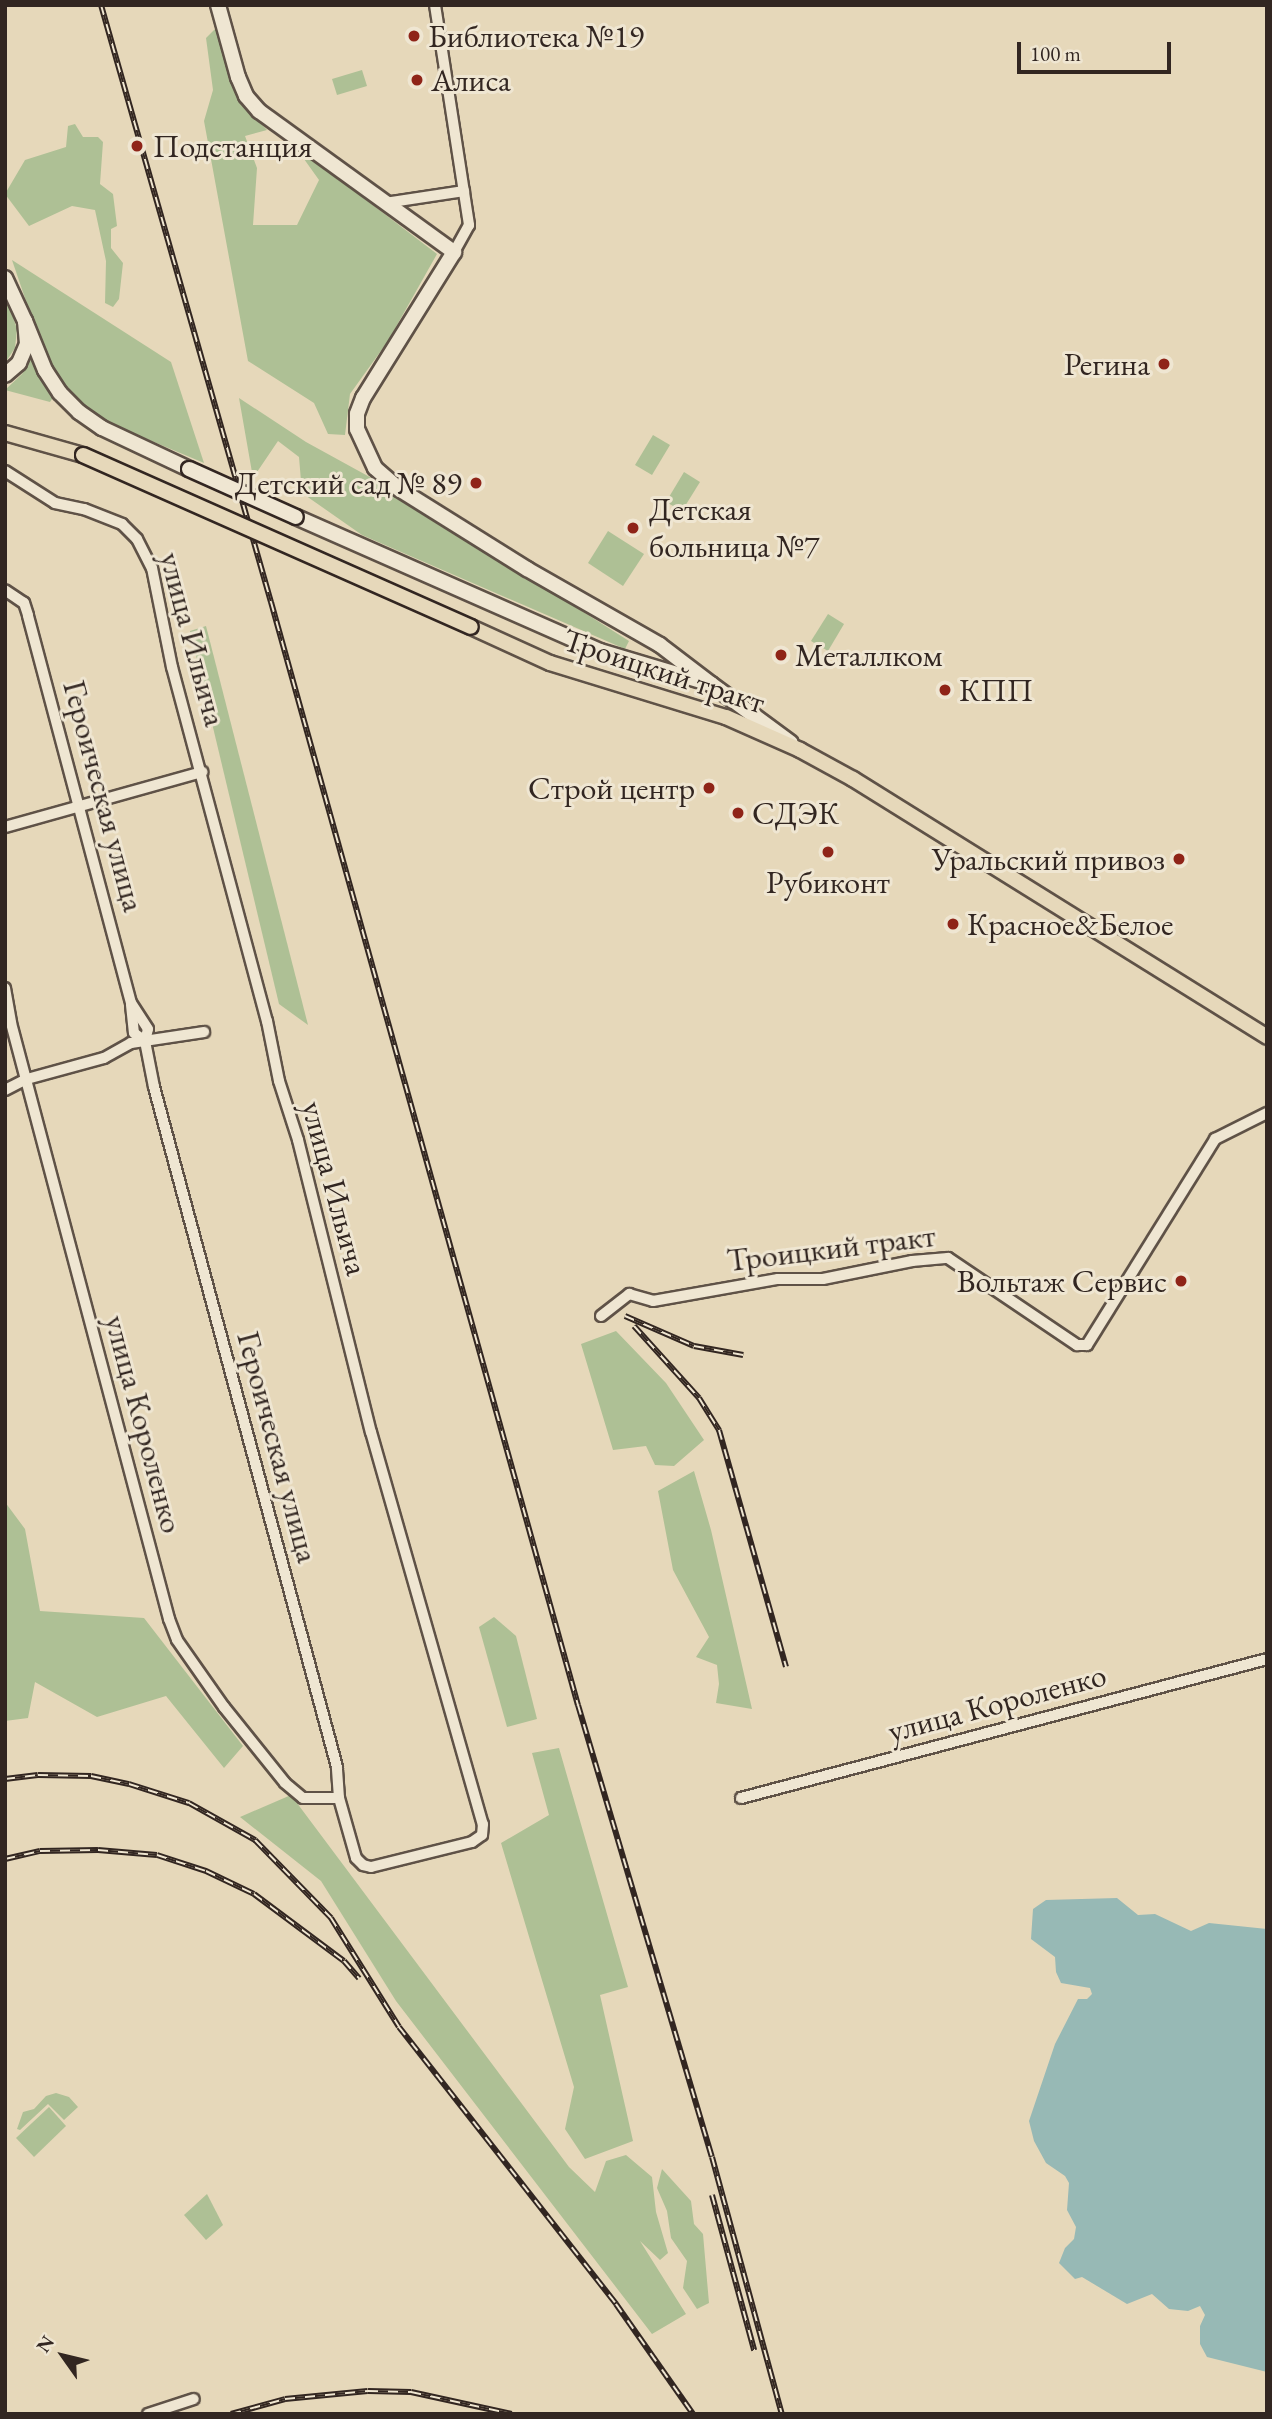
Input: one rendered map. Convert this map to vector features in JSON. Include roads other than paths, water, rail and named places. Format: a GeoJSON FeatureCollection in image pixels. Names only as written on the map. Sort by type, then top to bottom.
{"type":"FeatureCollection","features":[{"type":"Feature","properties":{"kind":"main road","name":"Троицкий тракт"},"geometry":{"type":"LineString","coordinates":[[5,433],[83,455],[550,663],[726,717],[800,750],[853,779],[1267,1037]]}},
{"type":"Feature","properties":{"kind":"street"},"geometry":{"type":"LineString","coordinates":[[218,5],[238,78],[246,96],[259,111],[454,252]]}},
{"type":"Feature","properties":{"kind":"street"},"geometry":{"type":"LineString","coordinates":[[435,5],[469,225],[363,398],[357,429],[368,458],[399,489],[537,575],[660,645],[800,750]]}},
{"type":"Feature","properties":{"kind":"street"},"geometry":{"type":"LineString","coordinates":[[385,203],[464,191]]}},
{"type":"Feature","properties":{"kind":"street"},"geometry":{"type":"LineString","coordinates":[[5,278],[45,370],[74,408],[102,428],[600,651],[711,684]]}},
{"type":"Feature","properties":{"kind":"street"},"geometry":{"type":"LineString","coordinates":[[5,375],[23,355],[27,344],[25,321]]}},
{"type":"Feature","properties":{"kind":"street","name":"улица Ильича"},"geometry":{"type":"LineString","coordinates":[[5,471],[55,503],[84,509],[113,520],[131,531],[144,550],[159,594],[172,667],[267,1021],[278,1081],[299,1140],[371,1432],[483,1824],[482,1835],[472,1842],[371,1867],[363,1865]]}},
{"type":"Feature","properties":{"kind":"street","name":"Героическая улица"},"geometry":{"type":"LineString","coordinates":[[5,590],[24,603],[131,1003],[148,1029],[145,1041],[234,1392],[337,1768],[339,1798],[356,1858],[363,1865]]}},
{"type":"Feature","properties":{"kind":"street"},"geometry":{"type":"LineString","coordinates":[[648,666],[659,661],[662,653],[660,645]]}},
{"type":"Feature","properties":{"kind":"street"},"geometry":{"type":"LineString","coordinates":[[5,827],[202,772]]}},
{"type":"Feature","properties":{"kind":"street","name":"улица Короленко"},"geometry":{"type":"LineString","coordinates":[[5,988],[11,1023],[160,1593],[177,1640],[224,1707],[294,1793],[321,1800],[339,1798]]}},
{"type":"Feature","properties":{"kind":"street"},"geometry":{"type":"LineString","coordinates":[[5,1090],[27,1079],[104,1058],[131,1043],[204,1032]]}},
{"type":"Feature","properties":{"kind":"street","name":"Троицкий тракт"},"geometry":{"type":"LineString","coordinates":[[601,1317],[629,1294],[653,1301],[778,1279],[823,1279],[912,1261],[948,1258],[1077,1345],[1087,1345],[1215,1139],[1267,1113]]}},
{"type":"Feature","properties":{"kind":"street","name":"улица Короленко"},"geometry":{"type":"LineString","coordinates":[[741,1798],[1267,1659]]}},
{"type":"Feature","properties":{"kind":"street"},"geometry":{"type":"LineString","coordinates":[[148,2414],[194,2399]]}},
{"type":"Feature","properties":{"kind":"water"},"geometry":{"type":"Polygon","coordinates":[[[1117,1898],[1138,1915],[1155,1914],[1191,1931],[1209,1923],[1267,1929],[1267,2372],[1207,2357],[1200,2344],[1200,2326],[1205,2315],[1200,2306],[1188,2311],[1169,2309],[1152,2294],[1127,2304],[1082,2277],[1075,2279],[1059,2263],[1065,2248],[1074,2239],[1076,2227],[1067,2210],[1069,2183],[1065,2176],[1046,2163],[1034,2141],[1029,2121],[1055,2044],[1078,1999],[1087,1999],[1092,1994],[1090,1988],[1061,1983],[1056,1972],[1055,1957],[1031,1939],[1033,1909],[1046,1900],[1117,1898]]]}},
{"type":"Feature","properties":{"kind":"railway"},"geometry":{"type":"LineString","coordinates":[[101,5],[271,602],[578,1705],[712,2157],[782,2414]]}},
{"type":"Feature","properties":{"kind":"railway"},"geometry":{"type":"LineString","coordinates":[[625,1316],[694,1346],[743,1355]]}},
{"type":"Feature","properties":{"kind":"railway"},"geometry":{"type":"LineString","coordinates":[[634,1326],[699,1398],[719,1430],[786,1667]]}},
{"type":"Feature","properties":{"kind":"railway"},"geometry":{"type":"LineString","coordinates":[[5,1779],[38,1775],[91,1776],[129,1784],[189,1803],[255,1840],[331,1918],[399,2027],[616,2304],[693,2414]]}},
{"type":"Feature","properties":{"kind":"railway"},"geometry":{"type":"LineString","coordinates":[[5,1859],[40,1851],[98,1850],[157,1855],[206,1871],[254,1894],[344,1961],[359,1978]]}},
{"type":"Feature","properties":{"kind":"railway"},"geometry":{"type":"LineString","coordinates":[[712,2195],[754,2350]]}},
{"type":"Feature","properties":{"kind":"railway"},"geometry":{"type":"LineString","coordinates":[[231,2414],[285,2399],[368,2391],[411,2392],[512,2414]]}},
{"type":"Feature","properties":{"kind":"place","name":"Библиотека №19"},"geometry":{"type":"Point","coordinates":[414,36]}},
{"type":"Feature","properties":{"kind":"place","name":"Алиса"},"geometry":{"type":"Point","coordinates":[417,80]}},
{"type":"Feature","properties":{"kind":"place","name":"Подстанция"},"geometry":{"type":"Point","coordinates":[137,146]}},
{"type":"Feature","properties":{"kind":"place","name":"Регина"},"geometry":{"type":"Point","coordinates":[1164,364]}},
{"type":"Feature","properties":{"kind":"place","name":"Детский сад № 89"},"geometry":{"type":"Point","coordinates":[476,483]}},
{"type":"Feature","properties":{"kind":"place","name":"Детская больница №7"},"geometry":{"type":"Point","coordinates":[633,528]}},
{"type":"Feature","properties":{"kind":"place","name":"Металлком"},"geometry":{"type":"Point","coordinates":[781,655]}},
{"type":"Feature","properties":{"kind":"place","name":"КПП"},"geometry":{"type":"Point","coordinates":[945,690]}},
{"type":"Feature","properties":{"kind":"place","name":"Строй центр"},"geometry":{"type":"Point","coordinates":[709,788]}},
{"type":"Feature","properties":{"kind":"place","name":"СДЭК"},"geometry":{"type":"Point","coordinates":[738,813]}},
{"type":"Feature","properties":{"kind":"place","name":"Рубиконт"},"geometry":{"type":"Point","coordinates":[828,852]}},
{"type":"Feature","properties":{"kind":"place","name":"Уральский привоз"},"geometry":{"type":"Point","coordinates":[1179,859]}},
{"type":"Feature","properties":{"kind":"place","name":"Красное&Белое"},"geometry":{"type":"Point","coordinates":[953,924]}},
{"type":"Feature","properties":{"kind":"place","name":"Вольтаж Сервис"},"geometry":{"type":"Point","coordinates":[1181,1281]}}]}
